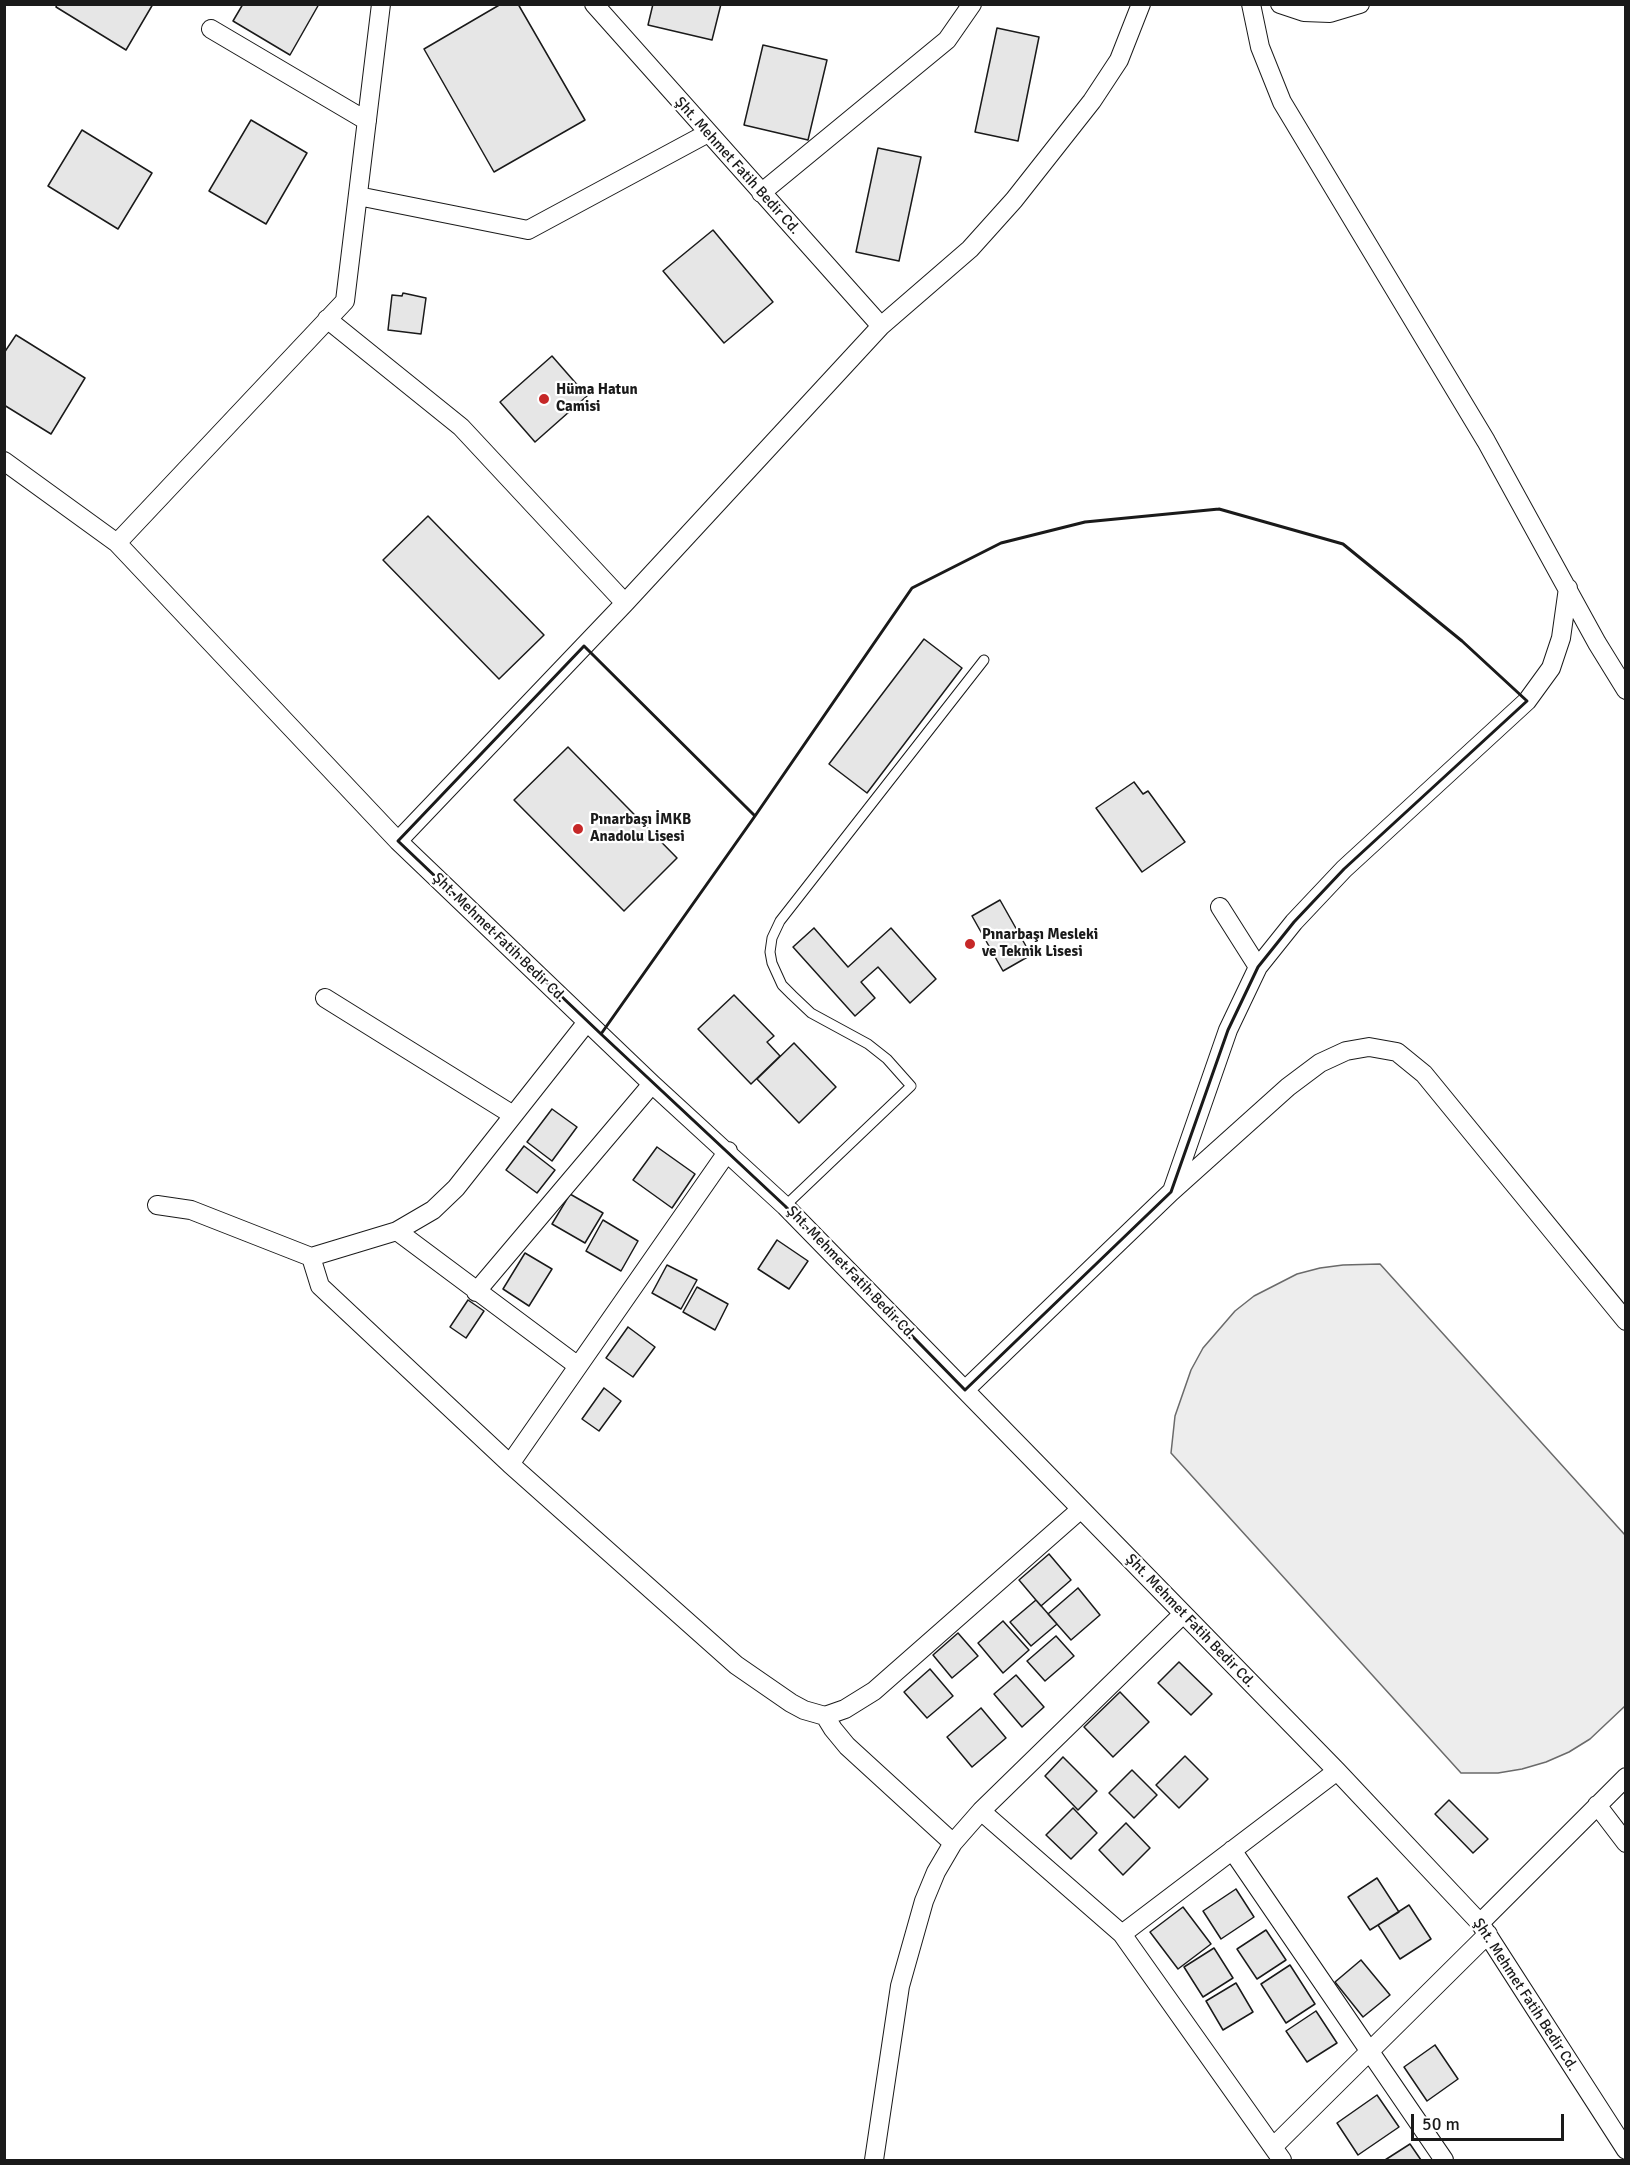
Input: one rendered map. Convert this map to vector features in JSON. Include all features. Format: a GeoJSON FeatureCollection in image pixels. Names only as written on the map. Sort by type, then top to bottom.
{"type":"FeatureCollection","features":[{"type":"Feature","properties":{"kind":"street"},"geometry":{"type":"LineString","coordinates":[[117,543],[345,301],[381,4]]}},
{"type":"Feature","properties":{"kind":"street","name":"Şht. Mehmet Fatih Bedir Cd."},"geometry":{"type":"LineString","coordinates":[[594,4],[760,193],[882,326]]}},
{"type":"Feature","properties":{"kind":"street"},"geometry":{"type":"LineString","coordinates":[[760,193],[947,40],[972,4]]}},
{"type":"Feature","properties":{"kind":"street"},"geometry":{"type":"LineString","coordinates":[[398,841],[625,603],[882,326],[970,249],[1014,200],[1092,101],[1119,60],[1141,4]]}},
{"type":"Feature","properties":{"kind":"street"},"geometry":{"type":"LineString","coordinates":[[1251,4],[1260,47],[1282,102],[1486,441],[1626,690]]}},
{"type":"Feature","properties":{"kind":"street"},"geometry":{"type":"LineString","coordinates":[[1280,4],[1304,12],[1330,13],[1360,4]]}},
{"type":"Feature","properties":{"kind":"street"},"geometry":{"type":"LineString","coordinates":[[211,29],[367,121]]}},
{"type":"Feature","properties":{"kind":"street"},"geometry":{"type":"LineString","coordinates":[[358,196],[528,230],[708,133]]}},
{"type":"Feature","properties":{"kind":"street"},"geometry":{"type":"LineString","coordinates":[[327,319],[460,427],[625,603]]}},
{"type":"Feature","properties":{"kind":"street","name":"Şht. Mehmet Fatih Bedir Cd."},"geometry":{"type":"LineString","coordinates":[[4,461],[117,543],[398,841],[652,1084],[728,1151],[785,1206],[1337,1771],[1484,1928],[1626,2150]]}},
{"type":"Feature","properties":{"kind":"street"},"geometry":{"type":"LineString","coordinates":[[1171,1192],[1228,1030],[1258,967],[1294,922],[1344,869],[1527,701],[1551,668],[1561,638],[1568,588]]}},
{"type":"Feature","properties":{"kind":"street"},"geometry":{"type":"LineString","coordinates":[[1220,907],[1258,967]]}},
{"type":"Feature","properties":{"kind":"street"},"geometry":{"type":"LineString","coordinates":[[325,999],[513,1115]]}},
{"type":"Feature","properties":{"kind":"street"},"geometry":{"type":"LineString","coordinates":[[156,1205],[191,1210],[311,1257],[398,1231],[433,1210],[456,1188],[587,1022]]}},
{"type":"Feature","properties":{"kind":"street"},"geometry":{"type":"LineString","coordinates":[[965,1390],[1171,1192],[1288,1087],[1320,1063],[1347,1051],[1369,1047],[1397,1052],[1424,1074],[1626,1322]]}},
{"type":"Feature","properties":{"kind":"street"},"geometry":{"type":"LineString","coordinates":[[476,1292],[652,1084]]}},
{"type":"Feature","properties":{"kind":"street"},"geometry":{"type":"LineString","coordinates":[[510,1464],[728,1151]]}},
{"type":"Feature","properties":{"kind":"street"},"geometry":{"type":"LineString","coordinates":[[398,1231],[476,1292],[578,1366]]}},
{"type":"Feature","properties":{"kind":"street"},"geometry":{"type":"LineString","coordinates":[[311,1257],[320,1286],[510,1464],[736,1665],[804,1710],[825,1716],[845,1709],[874,1691],[1081,1509]]}},
{"type":"Feature","properties":{"kind":"street"},"geometry":{"type":"LineString","coordinates":[[874,2160],[900,1986],[924,1901],[936,1872],[953,1843],[981,1811],[1183,1614]]}},
{"type":"Feature","properties":{"kind":"street"},"geometry":{"type":"LineString","coordinates":[[825,1716],[833,1730],[847,1746],[953,1843]]}},
{"type":"Feature","properties":{"kind":"street"},"geometry":{"type":"LineString","coordinates":[[1122,1934],[1337,1771]]}},
{"type":"Feature","properties":{"kind":"street"},"geometry":{"type":"LineString","coordinates":[[981,1811],[1122,1934],[1277,2154],[1597,1805],[1626,1777]]}},
{"type":"Feature","properties":{"kind":"street"},"geometry":{"type":"LineString","coordinates":[[1597,1805],[1626,1844]]}},
{"type":"Feature","properties":{"kind":"street"},"geometry":{"type":"LineString","coordinates":[[1232,1850],[1444,2160]]}},
{"type":"Feature","properties":{"kind":"lane"},"geometry":{"type":"LineString","coordinates":[[785,1206],[911,1086],[887,1059],[868,1044],[811,1013],[787,990],[775,973],[772,963],[770,952],[772,938],[780,921],[984,660]]}},
{"type":"Feature","properties":{"kind":"shaded area"},"geometry":{"type":"Polygon","coordinates":[[[1380,1264],[1625,1535],[1625,1706],[1590,1739],[1546,1762],[1498,1773],[1461,1773],[1171,1453],[1175,1416],[1191,1370],[1203,1348],[1235,1311],[1254,1296],[1297,1274],[1343,1265],[1380,1264]]]}},
{"type":"Feature","properties":{"kind":"building"},"geometry":{"type":"Polygon","coordinates":[[[57,4],[153,4],[126,50],[56,7],[57,4]]]}},
{"type":"Feature","properties":{"kind":"building"},"geometry":{"type":"Polygon","coordinates":[[[243,4],[319,4],[290,55],[233,21],[243,4]]]}},
{"type":"Feature","properties":{"kind":"building"},"geometry":{"type":"Polygon","coordinates":[[[501,4],[518,4],[585,120],[494,172],[424,49],[501,4]]]}},
{"type":"Feature","properties":{"kind":"building"},"geometry":{"type":"Polygon","coordinates":[[[653,4],[721,4],[712,40],[648,25],[653,4]]]}},
{"type":"Feature","properties":{"kind":"building"},"geometry":{"type":"Polygon","coordinates":[[[997,28],[1039,37],[1018,141],[975,132],[997,28]]]}},
{"type":"Feature","properties":{"kind":"building"},"geometry":{"type":"Polygon","coordinates":[[[763,45],[827,60],[808,140],[744,125],[763,45]]]}},
{"type":"Feature","properties":{"kind":"building"},"geometry":{"type":"Polygon","coordinates":[[[251,120],[307,153],[266,224],[209,191],[251,120]]]}},
{"type":"Feature","properties":{"kind":"building"},"geometry":{"type":"Polygon","coordinates":[[[82,130],[152,173],[118,229],[48,186],[82,130]]]}},
{"type":"Feature","properties":{"kind":"building"},"geometry":{"type":"Polygon","coordinates":[[[878,148],[921,157],[899,261],[856,252],[878,148]]]}},
{"type":"Feature","properties":{"kind":"building"},"geometry":{"type":"Polygon","coordinates":[[[713,230],[773,302],[724,343],[663,271],[713,230]]]}},
{"type":"Feature","properties":{"kind":"building"},"geometry":{"type":"Polygon","coordinates":[[[403,293],[426,298],[421,334],[388,330],[392,295],[402,296],[403,293]]]}},
{"type":"Feature","properties":{"kind":"building"},"geometry":{"type":"Polygon","coordinates":[[[16,335],[85,378],[51,434],[4,405],[4,353],[16,335]]]}},
{"type":"Feature","properties":{"kind":"building","name":"Hüma Hatun Camisi"},"geometry":{"type":"Polygon","coordinates":[[[552,356],[587,396],[535,442],[500,402],[552,356]]]}},
{"type":"Feature","properties":{"kind":"building"},"geometry":{"type":"Polygon","coordinates":[[[428,516],[544,635],[499,679],[383,560],[428,516]]]}},
{"type":"Feature","properties":{"kind":"building"},"geometry":{"type":"Polygon","coordinates":[[[924,639],[962,668],[867,793],[829,764],[924,639]]]}},
{"type":"Feature","properties":{"kind":"building"},"geometry":{"type":"Polygon","coordinates":[[[568,747],[677,858],[624,911],[514,800],[568,747]]]}},
{"type":"Feature","properties":{"kind":"building"},"geometry":{"type":"Polygon","coordinates":[[[1134,782],[1143,794],[1148,791],[1185,842],[1142,872],[1096,808],[1134,782]]]}},
{"type":"Feature","properties":{"kind":"building"},"geometry":{"type":"Polygon","coordinates":[[[1000,900],[1031,955],[1003,971],[972,916],[1000,900]]]}},
{"type":"Feature","properties":{"kind":"building"},"geometry":{"type":"Polygon","coordinates":[[[814,928],[848,967],[891,928],[936,979],[910,1003],[878,967],[861,982],[875,998],[855,1016],[793,947],[814,928]]]}},
{"type":"Feature","properties":{"kind":"building"},"geometry":{"type":"Polygon","coordinates":[[[734,995],[774,1036],[767,1042],[780,1056],[751,1084],[698,1029],[734,995]]]}},
{"type":"Feature","properties":{"kind":"building"},"geometry":{"type":"Polygon","coordinates":[[[794,1043],[836,1087],[799,1123],[757,1079],[794,1043]]]}},
{"type":"Feature","properties":{"kind":"building"},"geometry":{"type":"Polygon","coordinates":[[[552,1109],[577,1127],[552,1161],[527,1142],[552,1109]]]}},
{"type":"Feature","properties":{"kind":"building"},"geometry":{"type":"Polygon","coordinates":[[[524,1146],[555,1170],[537,1193],[506,1170],[524,1146]]]}},
{"type":"Feature","properties":{"kind":"building"},"geometry":{"type":"Polygon","coordinates":[[[657,1147],[695,1174],[672,1208],[633,1180],[657,1147]]]}},
{"type":"Feature","properties":{"kind":"building"},"geometry":{"type":"Polygon","coordinates":[[[570,1194],[603,1213],[585,1243],[552,1224],[570,1194]]]}},
{"type":"Feature","properties":{"kind":"building"},"geometry":{"type":"Polygon","coordinates":[[[603,1220],[638,1241],[621,1271],[586,1251],[603,1220]]]}},
{"type":"Feature","properties":{"kind":"building"},"geometry":{"type":"Polygon","coordinates":[[[777,1240],[808,1261],[789,1289],[758,1269],[777,1240]]]}},
{"type":"Feature","properties":{"kind":"building"},"geometry":{"type":"Polygon","coordinates":[[[525,1253],[552,1269],[529,1306],[503,1289],[525,1253]]]}},
{"type":"Feature","properties":{"kind":"building"},"geometry":{"type":"Polygon","coordinates":[[[667,1265],[697,1280],[681,1309],[652,1293],[667,1265]]]}},
{"type":"Feature","properties":{"kind":"building"},"geometry":{"type":"Polygon","coordinates":[[[697,1287],[728,1304],[715,1330],[683,1312],[697,1287]]]}},
{"type":"Feature","properties":{"kind":"building"},"geometry":{"type":"Polygon","coordinates":[[[468,1300],[484,1311],[466,1338],[450,1327],[468,1300]]]}},
{"type":"Feature","properties":{"kind":"building"},"geometry":{"type":"Polygon","coordinates":[[[628,1327],[655,1347],[633,1377],[606,1358],[628,1327]]]}},
{"type":"Feature","properties":{"kind":"building"},"geometry":{"type":"Polygon","coordinates":[[[604,1388],[621,1401],[599,1431],[582,1419],[604,1388]]]}},
{"type":"Feature","properties":{"kind":"building"},"geometry":{"type":"Polygon","coordinates":[[[1049,1554],[1071,1580],[1041,1606],[1019,1580],[1049,1554]]]}},
{"type":"Feature","properties":{"kind":"building"},"geometry":{"type":"Polygon","coordinates":[[[1078,1588],[1100,1615],[1071,1640],[1048,1614],[1078,1588]]]}},
{"type":"Feature","properties":{"kind":"building"},"geometry":{"type":"Polygon","coordinates":[[[1036,1600],[1057,1624],[1031,1646],[1010,1622],[1036,1600]]]}},
{"type":"Feature","properties":{"kind":"building"},"geometry":{"type":"Polygon","coordinates":[[[1003,1621],[1029,1650],[1003,1673],[978,1643],[1003,1621]]]}},
{"type":"Feature","properties":{"kind":"building"},"geometry":{"type":"Polygon","coordinates":[[[958,1633],[978,1656],[952,1678],[933,1655],[958,1633]]]}},
{"type":"Feature","properties":{"kind":"building"},"geometry":{"type":"Polygon","coordinates":[[[1056,1636],[1074,1656],[1045,1681],[1027,1661],[1056,1636]]]}},
{"type":"Feature","properties":{"kind":"building"},"geometry":{"type":"Polygon","coordinates":[[[1179,1662],[1212,1694],[1191,1715],[1158,1683],[1179,1662]]]}},
{"type":"Feature","properties":{"kind":"building"},"geometry":{"type":"Polygon","coordinates":[[[930,1669],[953,1696],[927,1718],[904,1692],[930,1669]]]}},
{"type":"Feature","properties":{"kind":"building"},"geometry":{"type":"Polygon","coordinates":[[[1016,1675],[1044,1707],[1022,1727],[994,1694],[1016,1675]]]}},
{"type":"Feature","properties":{"kind":"building"},"geometry":{"type":"Polygon","coordinates":[[[1120,1692],[1149,1722],[1113,1757],[1084,1727],[1120,1692]]]}},
{"type":"Feature","properties":{"kind":"building"},"geometry":{"type":"Polygon","coordinates":[[[981,1708],[1006,1738],[972,1767],[947,1737],[981,1708]]]}},
{"type":"Feature","properties":{"kind":"building"},"geometry":{"type":"Polygon","coordinates":[[[1185,1756],[1208,1779],[1179,1808],[1156,1785],[1185,1756]]]}},
{"type":"Feature","properties":{"kind":"building"},"geometry":{"type":"Polygon","coordinates":[[[1063,1757],[1097,1791],[1078,1810],[1045,1776],[1063,1757]]]}},
{"type":"Feature","properties":{"kind":"building"},"geometry":{"type":"Polygon","coordinates":[[[1132,1770],[1157,1795],[1134,1818],[1109,1793],[1132,1770]]]}},
{"type":"Feature","properties":{"kind":"building"},"geometry":{"type":"Polygon","coordinates":[[[1449,1800],[1488,1839],[1473,1853],[1435,1814],[1449,1800]]]}},
{"type":"Feature","properties":{"kind":"building"},"geometry":{"type":"Polygon","coordinates":[[[1073,1808],[1097,1833],[1071,1859],[1046,1835],[1073,1808]]]}},
{"type":"Feature","properties":{"kind":"building"},"geometry":{"type":"Polygon","coordinates":[[[1126,1823],[1150,1848],[1123,1875],[1099,1850],[1126,1823]]]}},
{"type":"Feature","properties":{"kind":"building"},"geometry":{"type":"Polygon","coordinates":[[[1377,1878],[1399,1912],[1370,1930],[1348,1897],[1377,1878]]]}},
{"type":"Feature","properties":{"kind":"building"},"geometry":{"type":"Polygon","coordinates":[[[1236,1889],[1254,1917],[1221,1939],[1203,1911],[1236,1889]]]}},
{"type":"Feature","properties":{"kind":"building"},"geometry":{"type":"Polygon","coordinates":[[[1409,1905],[1431,1939],[1400,1959],[1378,1925],[1409,1905]]]}},
{"type":"Feature","properties":{"kind":"building"},"geometry":{"type":"Polygon","coordinates":[[[1183,1907],[1211,1944],[1178,1969],[1150,1932],[1183,1907]]]}},
{"type":"Feature","properties":{"kind":"building"},"geometry":{"type":"Polygon","coordinates":[[[1266,1930],[1286,1960],[1257,1979],[1237,1949],[1266,1930]]]}},
{"type":"Feature","properties":{"kind":"building"},"geometry":{"type":"Polygon","coordinates":[[[1214,1948],[1233,1978],[1203,1997],[1184,1967],[1214,1948]]]}},
{"type":"Feature","properties":{"kind":"building"},"geometry":{"type":"Polygon","coordinates":[[[1361,1960],[1390,1995],[1363,2017],[1335,1982],[1361,1960]]]}},
{"type":"Feature","properties":{"kind":"building"},"geometry":{"type":"Polygon","coordinates":[[[1290,1965],[1315,2004],[1286,2023],[1261,1984],[1290,1965]]]}},
{"type":"Feature","properties":{"kind":"building"},"geometry":{"type":"Polygon","coordinates":[[[1236,1983],[1253,2012],[1223,2030],[1206,2001],[1236,1983]]]}},
{"type":"Feature","properties":{"kind":"building"},"geometry":{"type":"Polygon","coordinates":[[[1316,2011],[1337,2043],[1307,2062],[1286,2031],[1316,2011]]]}},
{"type":"Feature","properties":{"kind":"building"},"geometry":{"type":"Polygon","coordinates":[[[1435,2045],[1458,2079],[1427,2101],[1404,2067],[1435,2045]]]}},
{"type":"Feature","properties":{"kind":"building"},"geometry":{"type":"Polygon","coordinates":[[[1377,2095],[1399,2127],[1358,2155],[1337,2123],[1377,2095]]]}},
{"type":"Feature","properties":{"kind":"building"},"geometry":{"type":"Polygon","coordinates":[[[1410,2144],[1421,2160],[1385,2160],[1410,2144]]]}},
{"type":"Feature","properties":{"kind":"wall"},"geometry":{"type":"LineString","coordinates":[[1219,509],[1343,544],[1462,641],[1527,701],[1344,869],[1294,922],[1258,967],[1228,1030],[1171,1192],[965,1390],[785,1206],[601,1034],[912,588],[1001,543],[1085,522],[1219,509]]}},
{"type":"Feature","properties":{"kind":"wall"},"geometry":{"type":"LineString","coordinates":[[584,646],[755,816],[601,1034],[398,841],[584,646]]}},
{"type":"Feature","properties":{"kind":"place","name":"Hüma Hatun Camisi"},"geometry":{"type":"Point","coordinates":[544,399]}},
{"type":"Feature","properties":{"kind":"place","name":"Pınarbaşı İMKB Anadolu Lisesi"},"geometry":{"type":"Point","coordinates":[578,829]}},
{"type":"Feature","properties":{"kind":"place","name":"Pınarbaşı Mesleki ve Teknik Lisesi"},"geometry":{"type":"Point","coordinates":[970,944]}}]}
